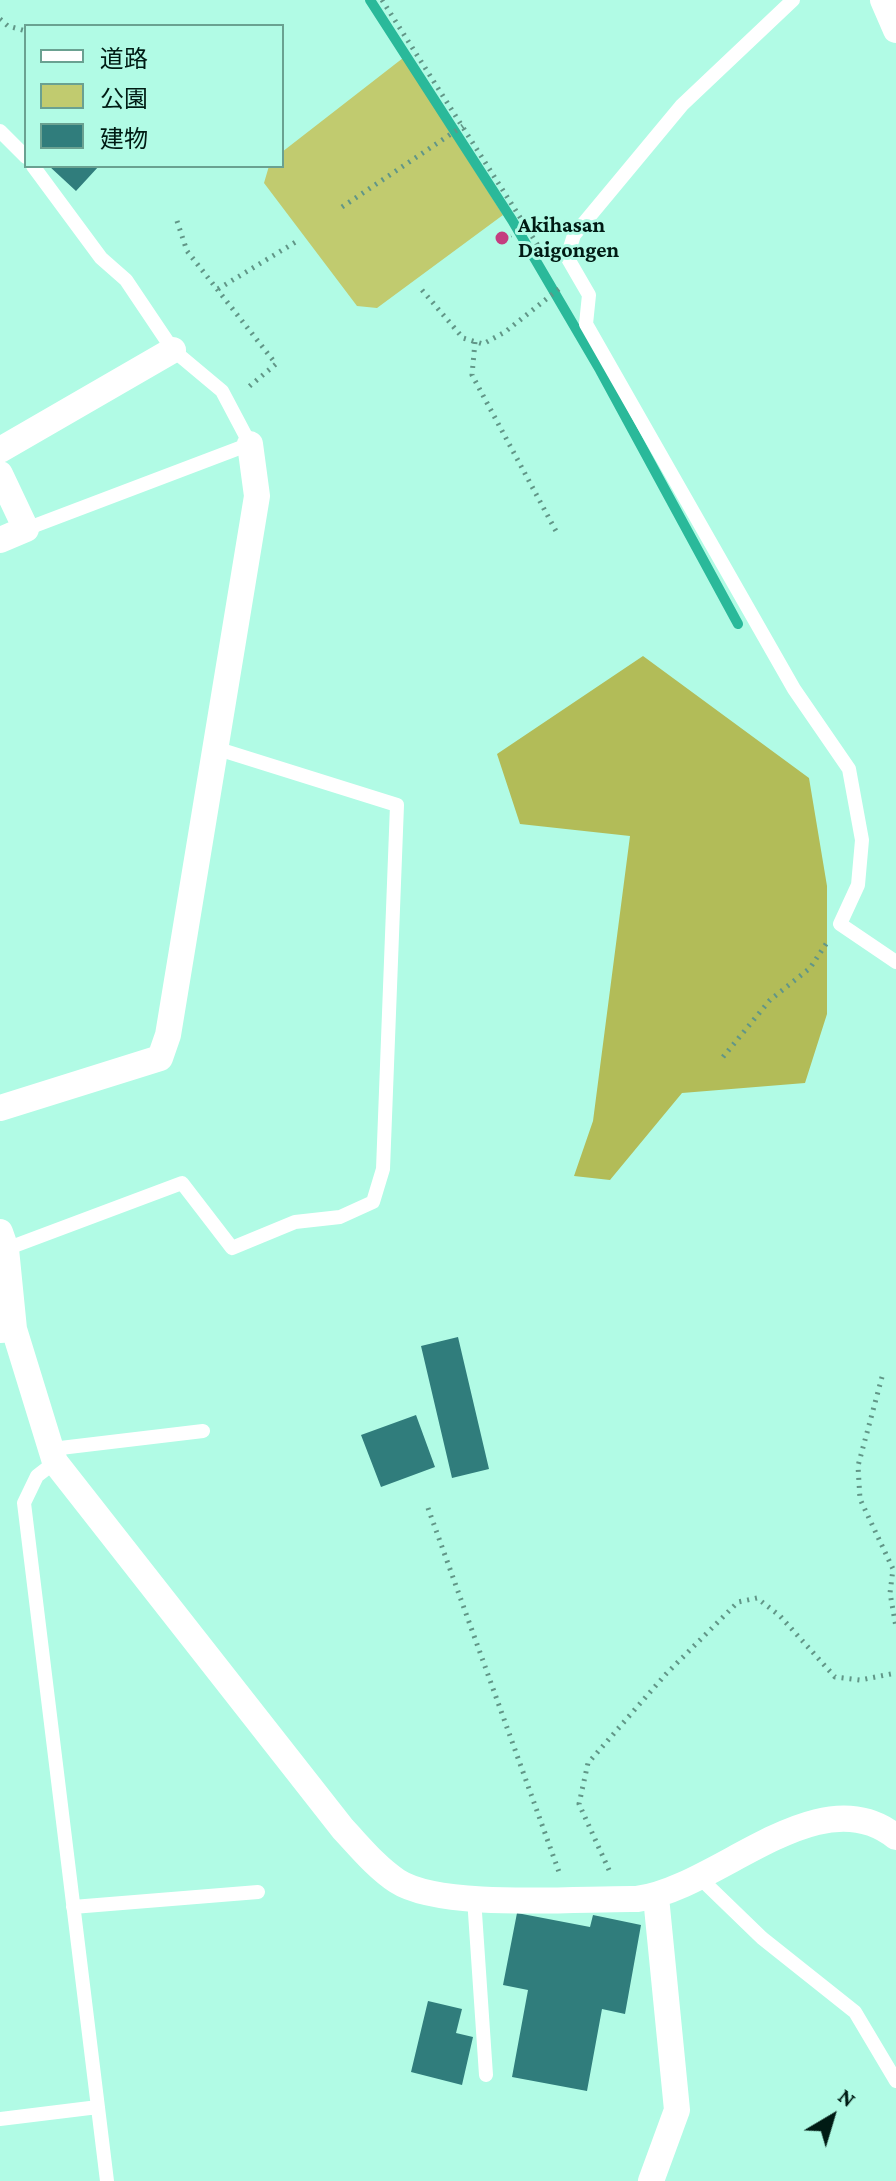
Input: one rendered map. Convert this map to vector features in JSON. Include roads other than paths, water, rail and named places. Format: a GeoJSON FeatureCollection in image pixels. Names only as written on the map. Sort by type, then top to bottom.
{"type":"FeatureCollection","features":[{"type":"Feature","properties":{"kind":"street"},"geometry":{"type":"LineString","coordinates":[[883,0],[896,30]]}},
{"type":"Feature","properties":{"kind":"street"},"geometry":{"type":"LineString","coordinates":[[0,450],[173,350]]}},
{"type":"Feature","properties":{"kind":"street"},"geometry":{"type":"LineString","coordinates":[[0,1108],[160,1058],[168,1035],[257,496],[250,444]]}},
{"type":"Feature","properties":{"kind":"street"},"geometry":{"type":"LineString","coordinates":[[0,474],[26,529],[0,540]]}},
{"type":"Feature","properties":{"kind":"street"},"geometry":{"type":"LineString","coordinates":[[3,1240],[7,1329],[53,1456],[343,1829],[398,1881],[433,1894],[474,1898],[646,1898],[701,1879],[800,1826],[843,1816],[880,1824],[896,1837]]}},
{"type":"Feature","properties":{"kind":"street"},"geometry":{"type":"LineString","coordinates":[[646,1898],[677,2110],[651,2181]]}},
{"type":"Feature","properties":{"kind":"lane"},"geometry":{"type":"LineString","coordinates":[[793,0],[682,105],[574,235],[567,257],[589,295],[586,324],[794,689],[849,769],[862,840],[858,885],[840,924],[896,962]]}},
{"type":"Feature","properties":{"kind":"lane"},"geometry":{"type":"LineString","coordinates":[[0,131],[24,155]]}},
{"type":"Feature","properties":{"kind":"lane"},"geometry":{"type":"LineString","coordinates":[[26,529],[250,444],[222,391],[173,350],[126,280],[101,258],[34,168]]}},
{"type":"Feature","properties":{"kind":"lane"},"geometry":{"type":"LineString","coordinates":[[3,1240],[182,1183],[232,1248],[295,1222],[340,1217],[373,1202],[383,1169],[397,805],[215,748]]}},
{"type":"Feature","properties":{"kind":"lane"},"geometry":{"type":"LineString","coordinates":[[107,2181],[24,1503],[37,1476],[53,1456],[203,1431]]}},
{"type":"Feature","properties":{"kind":"lane"},"geometry":{"type":"LineString","coordinates":[[701,1879],[762,1938],[855,2012],[896,2081]]}},
{"type":"Feature","properties":{"kind":"lane"},"geometry":{"type":"LineString","coordinates":[[73,1907],[258,1892]]}},
{"type":"Feature","properties":{"kind":"lane"},"geometry":{"type":"LineString","coordinates":[[474,1898],[486,2075]]}},
{"type":"Feature","properties":{"kind":"lane"},"geometry":{"type":"LineString","coordinates":[[0,2119],[98,2107]]}},
{"type":"Feature","properties":{"kind":"waterway"},"geometry":{"type":"LineString","coordinates":[[370,0],[512,220],[600,370],[738,624]]}},
{"type":"Feature","properties":{"kind":"place","name":"Akihasan Daigongen"},"geometry":{"type":"Point","coordinates":[502,238]}}]}
